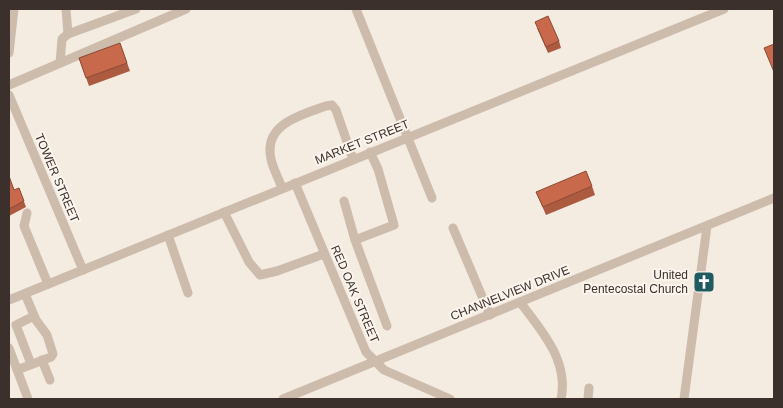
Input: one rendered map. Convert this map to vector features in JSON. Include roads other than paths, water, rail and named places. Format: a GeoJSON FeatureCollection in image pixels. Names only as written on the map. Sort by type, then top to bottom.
{"type":"FeatureCollection","features":[{"type":"Feature","properties":{"kind":"street"},"geometry":{"type":"LineString","coordinates":[[66,9],[68,34]]}},
{"type":"Feature","properties":{"kind":"street"},"geometry":{"type":"LineString","coordinates":[[60,63],[62,40],[68,34],[136,9]]}},
{"type":"Feature","properties":{"kind":"street"},"geometry":{"type":"LineString","coordinates":[[162,9],[162,19]]}},
{"type":"Feature","properties":{"kind":"street"},"geometry":{"type":"LineString","coordinates":[[9,85],[186,9]]}},
{"type":"Feature","properties":{"kind":"street"},"geometry":{"type":"LineString","coordinates":[[356,9],[432,198]]}},
{"type":"Feature","properties":{"kind":"street","name":"MARKET STREET"},"geometry":{"type":"LineString","coordinates":[[9,300],[724,9]]}},
{"type":"Feature","properties":{"kind":"street"},"geometry":{"type":"LineString","coordinates":[[9,53],[12,14]]}},
{"type":"Feature","properties":{"kind":"street","name":"TOWER STREET"},"geometry":{"type":"LineString","coordinates":[[9,95],[83,270]]}},
{"type":"Feature","properties":{"kind":"street"},"geometry":{"type":"LineString","coordinates":[[282,188],[271,160],[270,150],[278,128],[286,121],[326,106],[332,106],[336,110],[353,159]]}},
{"type":"Feature","properties":{"kind":"street"},"geometry":{"type":"LineString","coordinates":[[355,240],[394,225],[378,169],[370,152]]}},
{"type":"Feature","properties":{"kind":"street","name":"RED OAK STREET"},"geometry":{"type":"LineString","coordinates":[[295,183],[362,344],[374,362],[394,375],[450,399]]}},
{"type":"Feature","properties":{"kind":"street","name":"CHANNELVIEW DRIVE"},"geometry":{"type":"LineString","coordinates":[[283,399],[774,198]]}},
{"type":"Feature","properties":{"kind":"street"},"geometry":{"type":"LineString","coordinates":[[344,201],[355,240],[387,326]]}},
{"type":"Feature","properties":{"kind":"street"},"geometry":{"type":"LineString","coordinates":[[224,212],[244,254],[260,275],[324,254]]}},
{"type":"Feature","properties":{"kind":"street"},"geometry":{"type":"LineString","coordinates":[[27,213],[24,226],[48,284]]}},
{"type":"Feature","properties":{"kind":"street"},"geometry":{"type":"LineString","coordinates":[[684,399],[707,226]]}},
{"type":"Feature","properties":{"kind":"street"},"geometry":{"type":"LineString","coordinates":[[453,228],[490,315]]}},
{"type":"Feature","properties":{"kind":"street"},"geometry":{"type":"LineString","coordinates":[[168,235],[188,293]]}},
{"type":"Feature","properties":{"kind":"street"},"geometry":{"type":"LineString","coordinates":[[17,370],[51,357],[52,350],[47,336],[34,316],[25,294]]}},
{"type":"Feature","properties":{"kind":"street"},"geometry":{"type":"LineString","coordinates":[[520,302],[543,333],[557,358],[564,377],[561,399]]}},
{"type":"Feature","properties":{"kind":"street"},"geometry":{"type":"LineString","coordinates":[[31,364],[16,325],[34,316]]}},
{"type":"Feature","properties":{"kind":"street"},"geometry":{"type":"LineString","coordinates":[[9,348],[28,399]]}},
{"type":"Feature","properties":{"kind":"street"},"geometry":{"type":"LineString","coordinates":[[42,360],[50,380]]}},
{"type":"Feature","properties":{"kind":"street"},"geometry":{"type":"LineString","coordinates":[[588,399],[589,388]]}},
{"type":"Feature","properties":{"kind":"place","name":"United Pentecostal Church"},"geometry":{"type":"Point","coordinates":[704,282]}}]}
